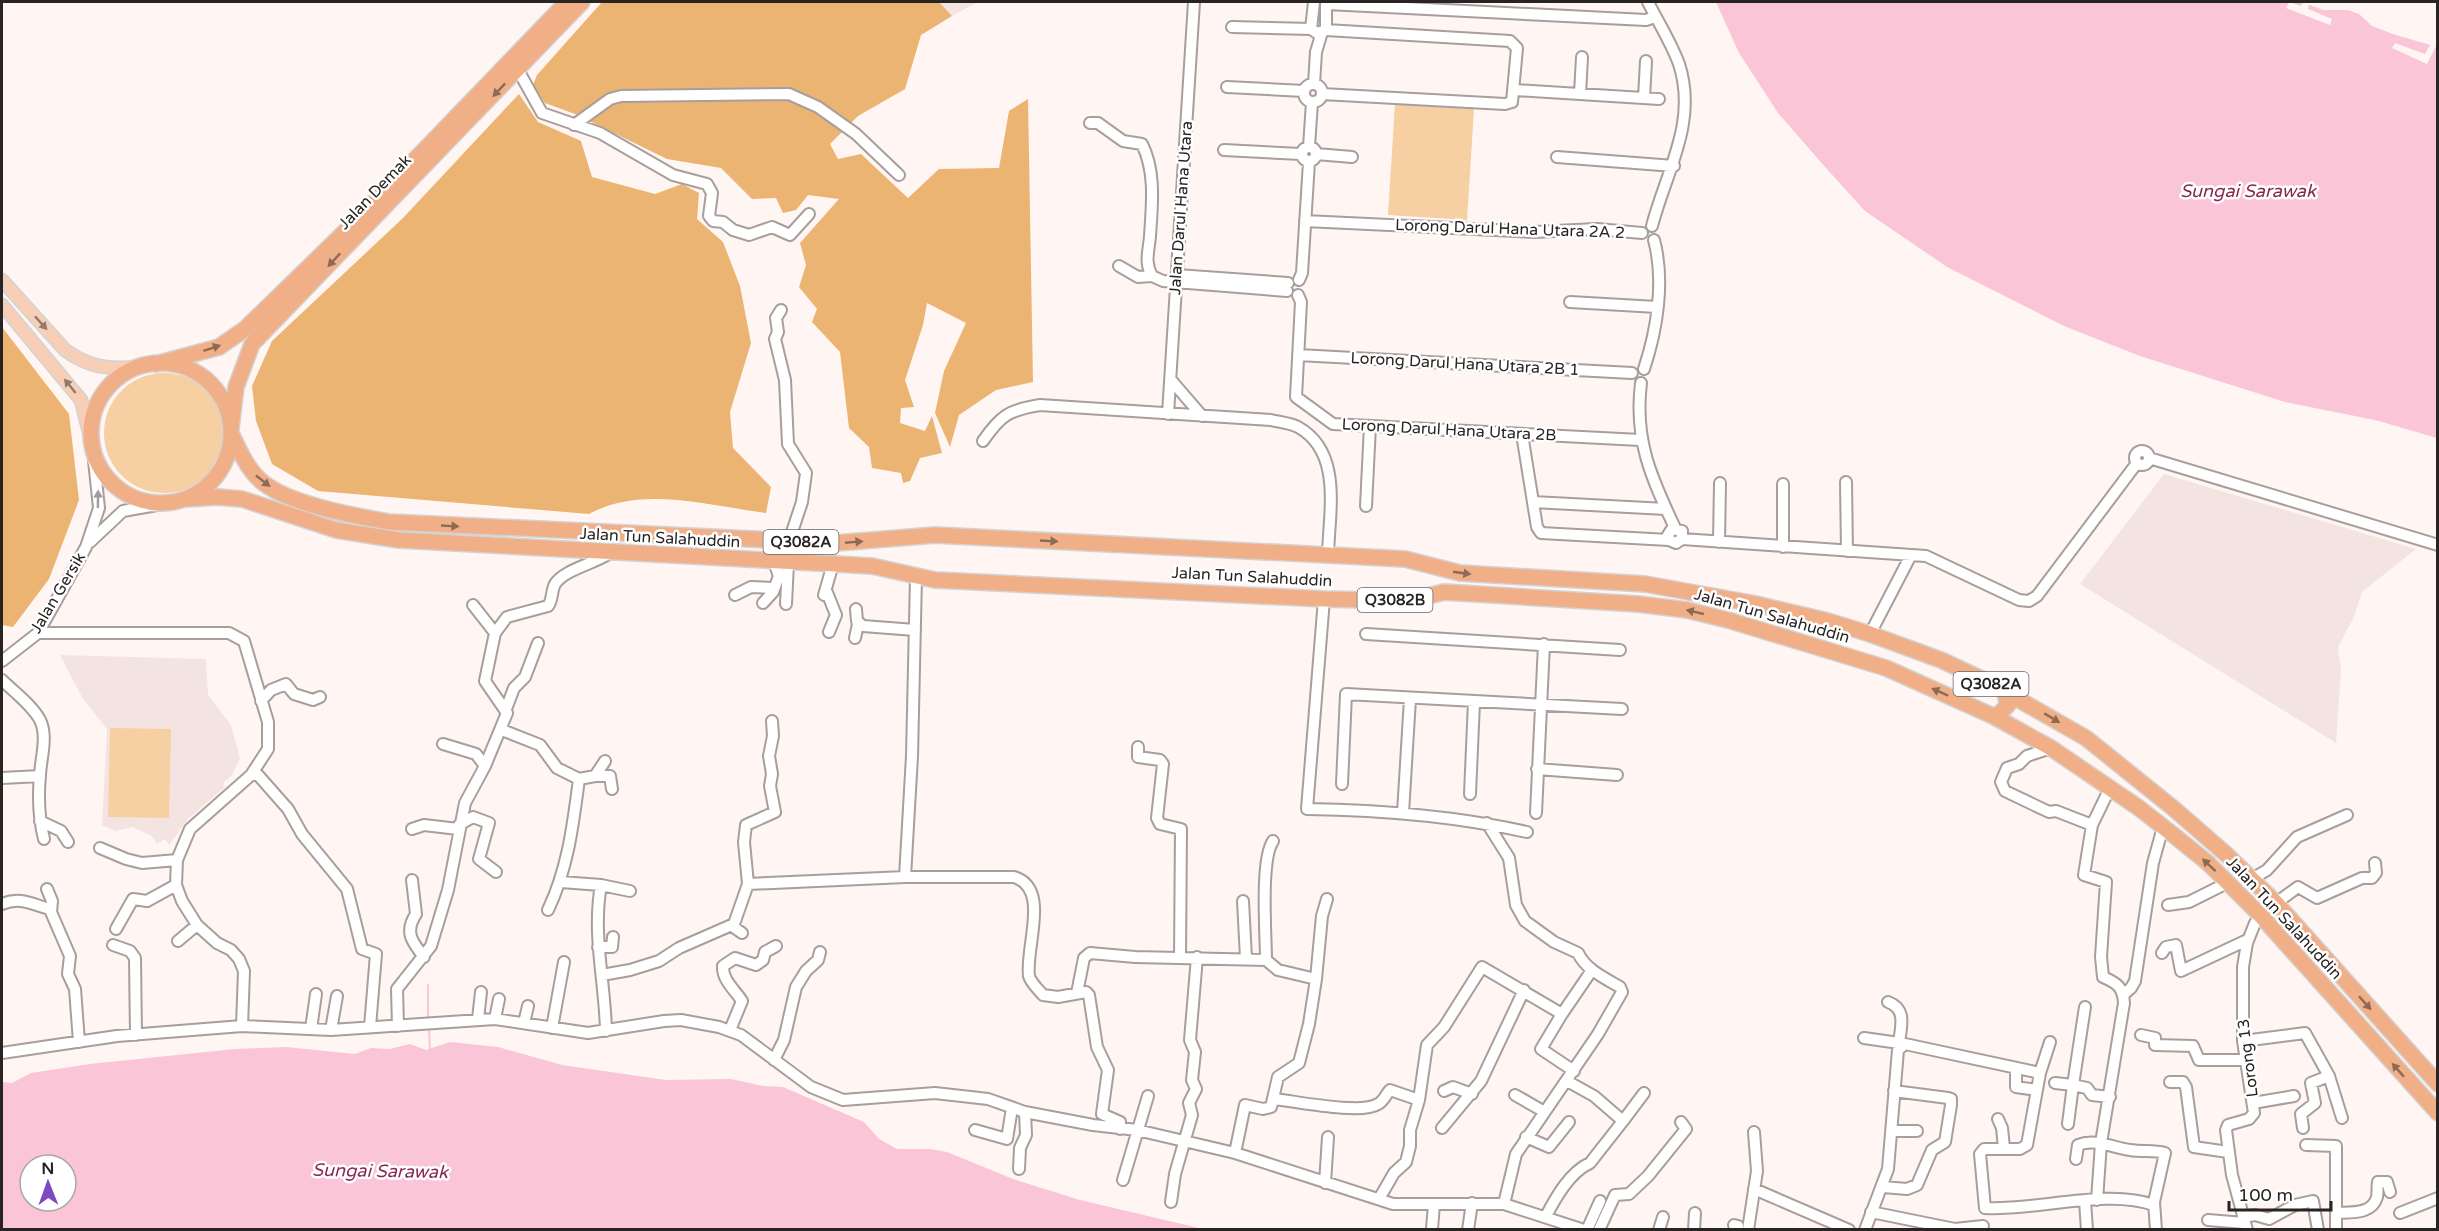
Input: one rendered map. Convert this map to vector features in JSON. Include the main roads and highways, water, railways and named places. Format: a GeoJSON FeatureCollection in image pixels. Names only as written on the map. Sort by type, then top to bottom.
{"type":"FeatureCollection","features":[{"type":"Feature","properties":{"kind":"highway","name":"Jalan Demak"},"geometry":{"type":"LineString","coordinates":[[156,364],[219,346],[245,328],[347,229],[567,2]]}},
{"type":"Feature","properties":{"kind":"highway","name":"Jalan Demak"},"geometry":{"type":"LineString","coordinates":[[231,430],[236,387],[252,344],[582,2]]}},
{"type":"Feature","properties":{"kind":"highway"},"geometry":{"type":"LineString","coordinates":[[156,364],[180,366],[207,380],[225,405],[231,430],[228,454],[218,473],[203,489],[184,499],[168,503],[140,500],[120,490],[101,471],[92,445],[92,417],[101,396],[117,379],[137,368],[156,364]]}},
{"type":"Feature","properties":{"kind":"highway","name":"Jalan Tun Salahuddin"},"geometry":{"type":"LineString","coordinates":[[231,430],[247,464],[263,483],[317,506],[361,517],[424,525],[836,543],[934,535],[1405,559],[1460,573],[1645,584],[1756,604],[1828,621],[1941,660],[2004,690],[2086,738],[2173,808],[2252,879],[2438,1084]]}},
{"type":"Feature","properties":{"kind":"highway","name":"Jalan Tun Salahuddin"},"geometry":{"type":"LineString","coordinates":[[184,499],[218,497],[242,499],[302,521],[365,536],[430,543],[872,566],[935,580],[1324,599],[1408,601],[1444,592],[1585,599],[1686,610],[1728,620],[1886,668],[1993,716],[2051,748],[2110,788],[2163,827],[2262,917],[2438,1113]]}},
{"type":"Feature","properties":{"kind":"highway"},"geometry":{"type":"LineString","coordinates":[[1993,716],[1999,714],[2008,705],[2004,690]]}},
{"type":"Feature","properties":{"kind":"main road"},"geometry":{"type":"LineString","coordinates":[[2,280],[65,350],[78,359],[104,368],[137,368]]}},
{"type":"Feature","properties":{"kind":"main road"},"geometry":{"type":"LineString","coordinates":[[2,305],[81,400],[92,445]]}},
{"type":"Feature","properties":{"kind":"water","name":"Sungai Sarawak"},"geometry":{"type":"Polygon","coordinates":[[[1716,2],[2303,2],[2323,10],[2348,10],[2359,14],[2372,26],[2437,47],[2437,438],[2375,420],[2285,402],[2140,356],[2064,326],[1947,267],[1865,211],[1778,113],[1739,53],[1716,2]]]}},
{"type":"Feature","properties":{"kind":"water","name":"Sungai Sarawak"},"geometry":{"type":"Polygon","coordinates":[[[450,1042],[498,1047],[562,1065],[666,1080],[731,1079],[763,1086],[783,1087],[864,1122],[879,1139],[897,1149],[930,1149],[947,1152],[1013,1179],[1080,1200],[1203,1229],[2,1230],[2,1082],[12,1083],[31,1073],[90,1064],[235,1049],[286,1047],[355,1054],[371,1048],[390,1049],[410,1044],[426,1050],[450,1042]]]}},
{"type":"Feature","properties":{"kind":"waterway"},"geometry":{"type":"LineString","coordinates":[[428,985],[428,1021]]}},
{"type":"Feature","properties":{"kind":"waterway"},"geometry":{"type":"LineString","coordinates":[[429,1027],[430,1051]]}}]}
